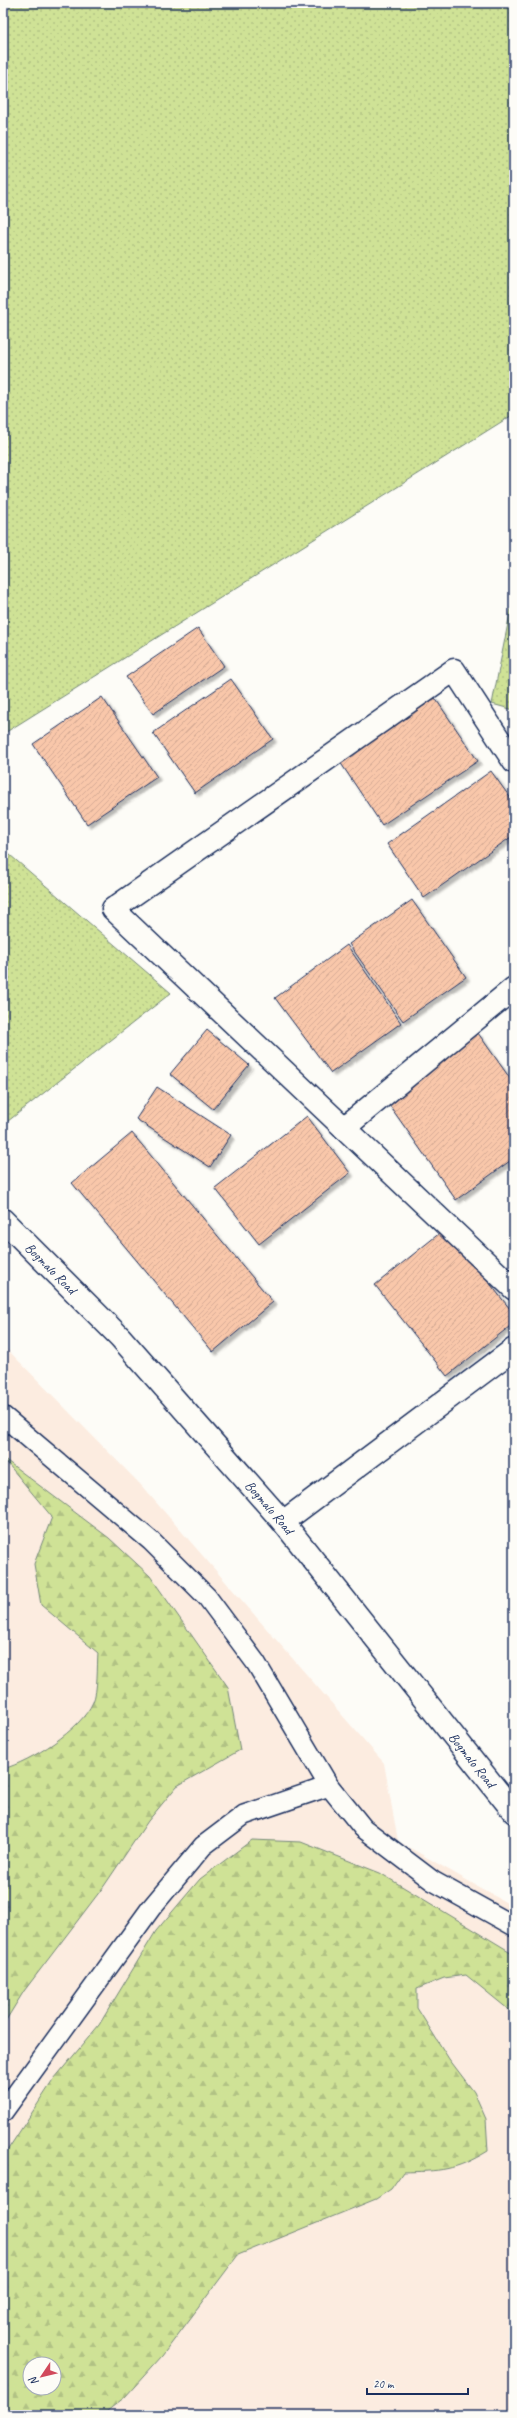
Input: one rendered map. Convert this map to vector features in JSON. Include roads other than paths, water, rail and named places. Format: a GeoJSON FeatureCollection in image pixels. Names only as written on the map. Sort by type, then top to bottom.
{"type":"FeatureCollection","features":[{"type":"Feature","properties":{"kind":"street"},"geometry":{"type":"LineString","coordinates":[[514,762],[454,670],[113,909],[514,1289]]}},
{"type":"Feature","properties":{"kind":"street"},"geometry":{"type":"LineString","coordinates":[[344,1128],[514,988]]}},
{"type":"Feature","properties":{"kind":"street","name":"Bogmalo Road"},"geometry":{"type":"LineString","coordinates":[[3,1220],[120,1337],[283,1522],[514,1812]]}},
{"type":"Feature","properties":{"kind":"street"},"geometry":{"type":"LineString","coordinates":[[283,1522],[514,1349]]}},
{"type":"Feature","properties":{"kind":"lane"},"geometry":{"type":"LineString","coordinates":[[3,1416],[151,1541],[207,1597],[256,1663],[329,1786],[363,1828],[433,1881],[514,1926]]}},
{"type":"Feature","properties":{"kind":"lane"},"geometry":{"type":"LineString","coordinates":[[3,2112],[151,1908],[203,1846],[244,1815],[329,1786]]}}]}
